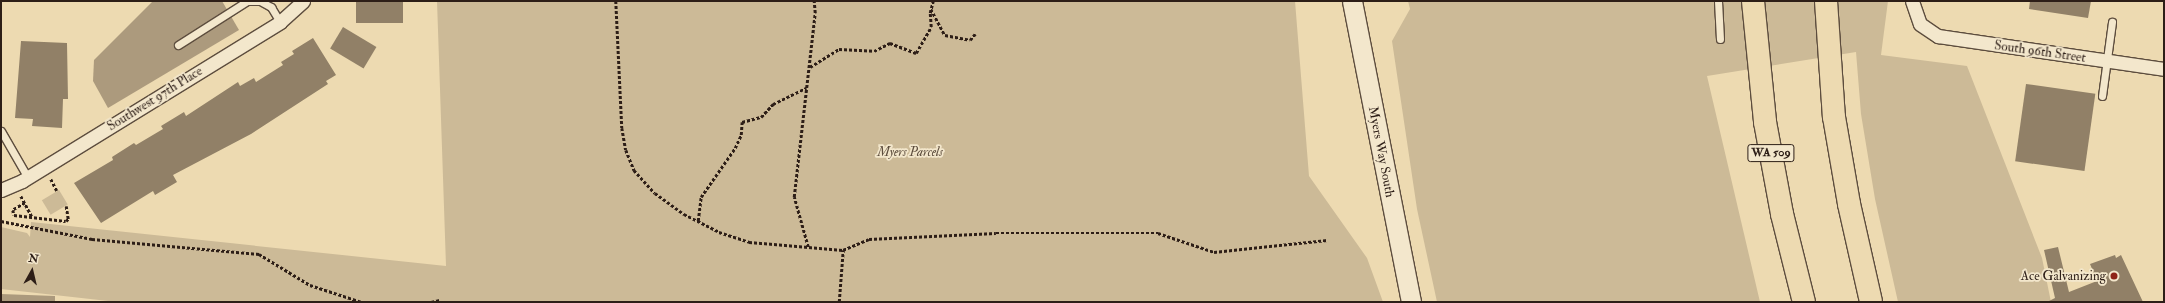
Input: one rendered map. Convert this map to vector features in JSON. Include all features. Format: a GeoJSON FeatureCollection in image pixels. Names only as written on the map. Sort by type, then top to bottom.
{"type":"FeatureCollection","features":[{"type":"Feature","properties":{"kind":"highway","name":"WA 509"},"geometry":{"type":"LineString","coordinates":[[1753,1],[1766,130],[1782,214],[1804,302]]}},
{"type":"Feature","properties":{"kind":"highway"},"geometry":{"type":"LineString","coordinates":[[1826,1],[1834,117],[1848,204],[1871,302]]}},
{"type":"Feature","properties":{"kind":"main road","name":"Myers Way South"},"geometry":{"type":"LineString","coordinates":[[1352,1],[1411,302]]}},
{"type":"Feature","properties":{"kind":"street","name":"Southwest 97th Place"},"geometry":{"type":"LineString","coordinates":[[1,190],[28,178],[280,22],[303,1]]}},
{"type":"Feature","properties":{"kind":"street","name":"South 96th Street"},"geometry":{"type":"LineString","coordinates":[[1912,1],[1920,24],[1938,36],[2164,69]]}},
{"type":"Feature","properties":{"kind":"lane"},"geometry":{"type":"LineString","coordinates":[[178,45],[247,1],[260,1],[271,7],[280,22]]}},
{"type":"Feature","properties":{"kind":"lane"},"geometry":{"type":"LineString","coordinates":[[1718,1],[1720,39]]}},
{"type":"Feature","properties":{"kind":"lane"},"geometry":{"type":"LineString","coordinates":[[2102,96],[2112,22]]}},
{"type":"Feature","properties":{"kind":"lane"},"geometry":{"type":"LineString","coordinates":[[1,131],[28,178]]}},
{"type":"Feature","properties":{"kind":"path"},"geometry":{"type":"LineString","coordinates":[[616,1],[622,128],[626,150],[634,170],[655,193],[684,214],[749,242],[844,250],[869,239],[996,233],[1158,233],[1214,252],[1327,240]]}},
{"type":"Feature","properties":{"kind":"path"},"geometry":{"type":"LineString","coordinates":[[808,247],[794,198],[815,13],[814,1]]}},
{"type":"Feature","properties":{"kind":"path"},"geometry":{"type":"LineString","coordinates":[[809,67],[839,49],[874,51],[890,43],[916,53],[932,27],[931,9],[933,1]]}},
{"type":"Feature","properties":{"kind":"path"},"geometry":{"type":"LineString","coordinates":[[931,9],[945,34],[970,40],[975,34]]}},
{"type":"Feature","properties":{"kind":"path"},"geometry":{"type":"LineString","coordinates":[[698,221],[701,197],[735,148],[741,135],[742,122],[761,117],[773,104],[807,88]]}},
{"type":"Feature","properties":{"kind":"path"},"geometry":{"type":"LineString","coordinates":[[50,179],[57,191]]}},
{"type":"Feature","properties":{"kind":"path"},"geometry":{"type":"LineString","coordinates":[[21,196],[32,217]]}},
{"type":"Feature","properties":{"kind":"path"},"geometry":{"type":"LineString","coordinates":[[25,203],[12,213],[66,221],[68,219],[66,206]]}},
{"type":"Feature","properties":{"kind":"path"},"geometry":{"type":"LineString","coordinates":[[1,221],[92,239],[259,254],[310,285],[362,302]]}},
{"type":"Feature","properties":{"kind":"path"},"geometry":{"type":"LineString","coordinates":[[839,302],[844,250]]}},
{"type":"Feature","properties":{"kind":"path"},"geometry":{"type":"LineString","coordinates":[[431,302],[440,300]]}},
{"type":"Feature","properties":{"kind":"green space","name":"Myers Parcels"},"geometry":{"type":"Polygon","coordinates":[[[437,1],[1295,1],[1309,176],[1367,258],[1383,302],[117,302],[1,289],[1,227],[27,233],[30,237],[31,222],[446,266],[437,1]]]}},
{"type":"Feature","properties":{"kind":"green space"},"geometry":{"type":"Polygon","coordinates":[[[1408,1],[1888,1],[1881,55],[1967,66],[2042,258],[2051,302],[1898,302],[1875,199],[1861,114],[1856,52],[1707,76],[1760,302],[1437,302],[1417,209],[1392,41],[1410,9],[1408,1]]]}},
{"type":"Feature","properties":{"kind":"green space"},"geometry":{"type":"Polygon","coordinates":[[[59,190],[68,205],[51,215],[42,200],[59,190]]]}},
{"type":"Feature","properties":{"kind":"shaded area"},"geometry":{"type":"Polygon","coordinates":[[[153,1],[222,1],[239,30],[108,108],[93,81],[94,60],[153,1]]]}},
{"type":"Feature","properties":{"kind":"shaded area"},"geometry":{"type":"Polygon","coordinates":[[[1,294],[55,296],[55,302],[1,302],[1,294]]]}},
{"type":"Feature","properties":{"kind":"building"},"geometry":{"type":"Polygon","coordinates":[[[356,1],[403,1],[403,23],[356,23],[356,1]]]}},
{"type":"Feature","properties":{"kind":"building"},"geometry":{"type":"Polygon","coordinates":[[[2030,1],[2091,1],[2088,18],[2029,9],[2030,1]]]}},
{"type":"Feature","properties":{"kind":"building"},"geometry":{"type":"Polygon","coordinates":[[[343,27],[376,47],[364,69],[330,48],[343,27]]]}},
{"type":"Feature","properties":{"kind":"building"},"geometry":{"type":"Polygon","coordinates":[[[313,38],[336,75],[326,81],[328,84],[251,134],[173,175],[177,182],[155,195],[153,191],[101,223],[74,183],[113,160],[112,157],[134,143],[136,145],[163,129],[161,126],[184,112],[186,116],[238,82],[240,86],[254,78],[256,82],[283,65],[281,62],[294,54],[292,51],[313,38]]]}},
{"type":"Feature","properties":{"kind":"building"},"geometry":{"type":"Polygon","coordinates":[[[21,41],[67,43],[68,99],[63,99],[62,128],[32,126],[33,119],[15,118],[21,41]]]}},
{"type":"Feature","properties":{"kind":"building"},"geometry":{"type":"Polygon","coordinates":[[[2026,84],[2095,94],[2084,171],[2015,161],[2026,84]]]}},
{"type":"Feature","properties":{"kind":"building","name":"Ace Galvanizing"},"geometry":{"type":"Polygon","coordinates":[[[2058,247],[2069,292],[2097,281],[2090,264],[2115,255],[2116,258],[2121,255],[2143,302],[2047,302],[2055,298],[2044,250],[2058,247]]]}},
{"type":"Feature","properties":{"kind":"place","name":"Ace Galvanizing"},"geometry":{"type":"Point","coordinates":[2114,276]}}]}
